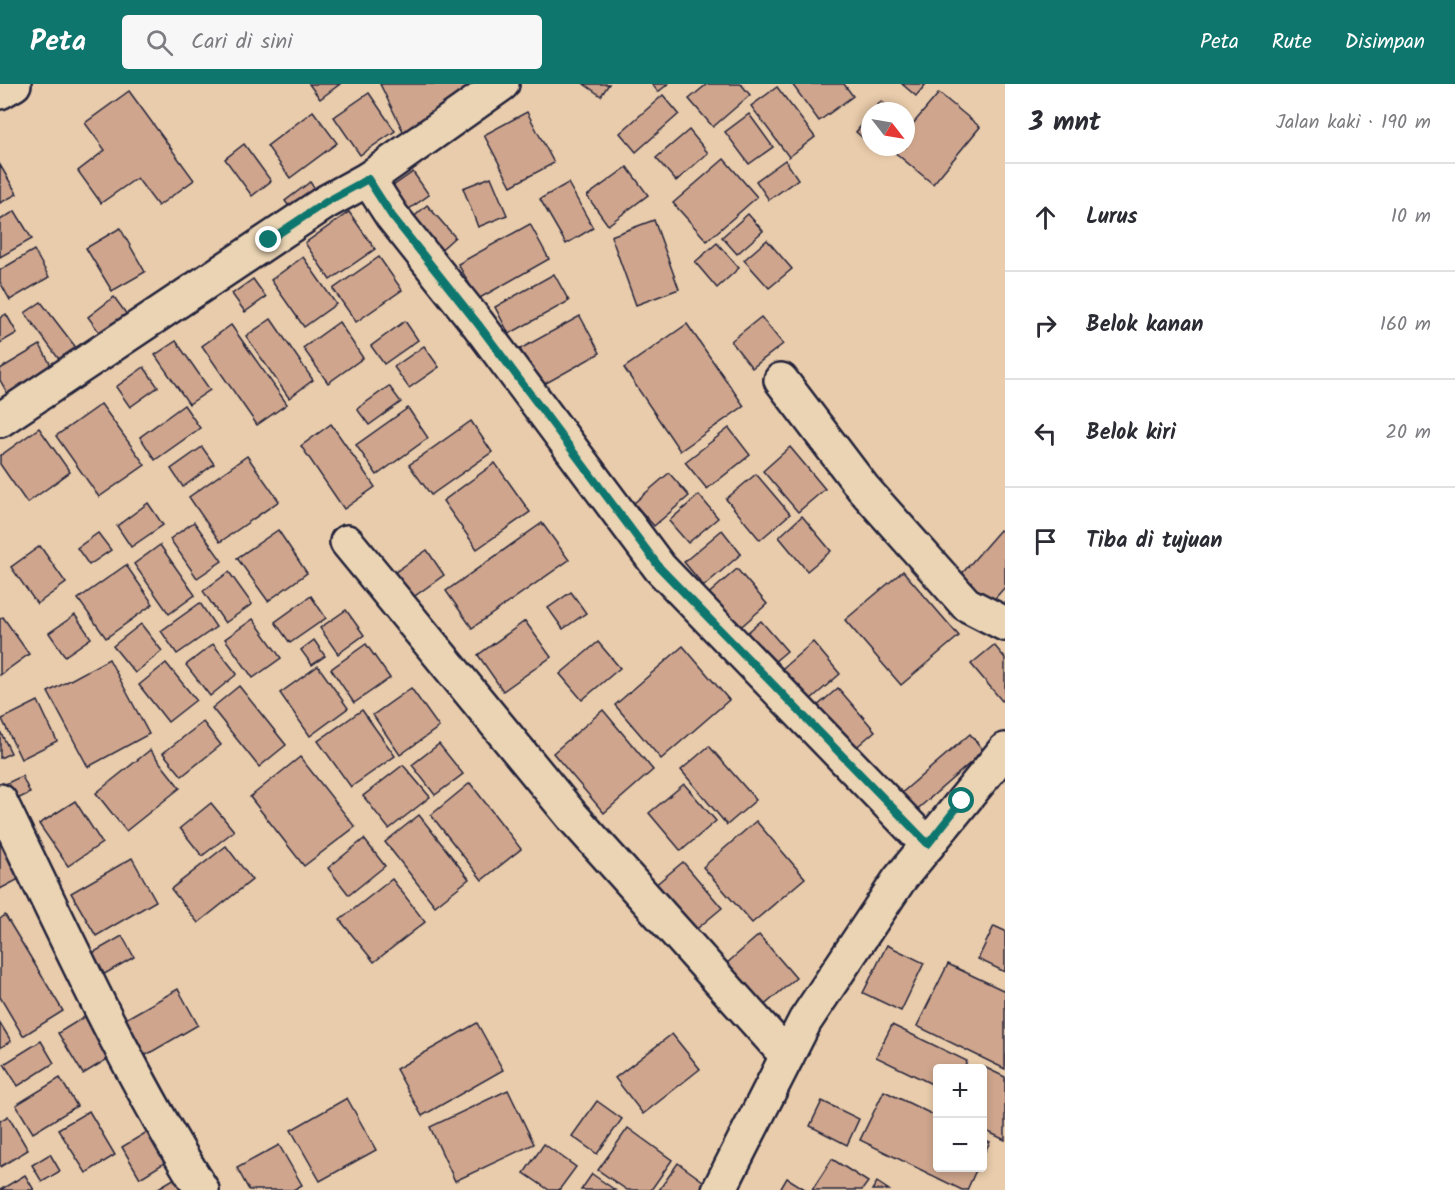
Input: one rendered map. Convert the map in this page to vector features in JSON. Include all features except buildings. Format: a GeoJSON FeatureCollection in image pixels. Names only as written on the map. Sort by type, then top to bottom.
{"type":"FeatureCollection","features":[{"type":"Feature","properties":{"kind":"street"},"geometry":{"type":"LineString","coordinates":[[0,92],[14,84]]}},
{"type":"Feature","properties":{"kind":"street"},"geometry":{"type":"LineString","coordinates":[[0,420],[326,202],[368,179],[502,84]]}},
{"type":"Feature","properties":{"kind":"street"},"geometry":{"type":"LineString","coordinates":[[368,179],[392,216],[478,324],[660,568],[928,844]]}},
{"type":"Feature","properties":{"kind":"street"},"geometry":{"type":"LineString","coordinates":[[780,380],[863,488],[966,604],[1005,624]]}},
{"type":"Feature","properties":{"kind":"street"},"geometry":{"type":"LineString","coordinates":[[347,542],[572,816],[787,1056]]}},
{"type":"Feature","properties":{"kind":"street"},"geometry":{"type":"LineString","coordinates":[[719,1190],[805,1021],[899,880],[1005,750]]}},
{"type":"Feature","properties":{"kind":"street"},"geometry":{"type":"LineString","coordinates":[[0,801],[93,990],[172,1142],[202,1190]]}},
{"type":"Feature","properties":{"kind":"route"},"geometry":{"type":"LineString","coordinates":[[269,240],[326,202],[368,179],[392,216],[478,324],[660,568],[928,844],[962,801]]}}]}
